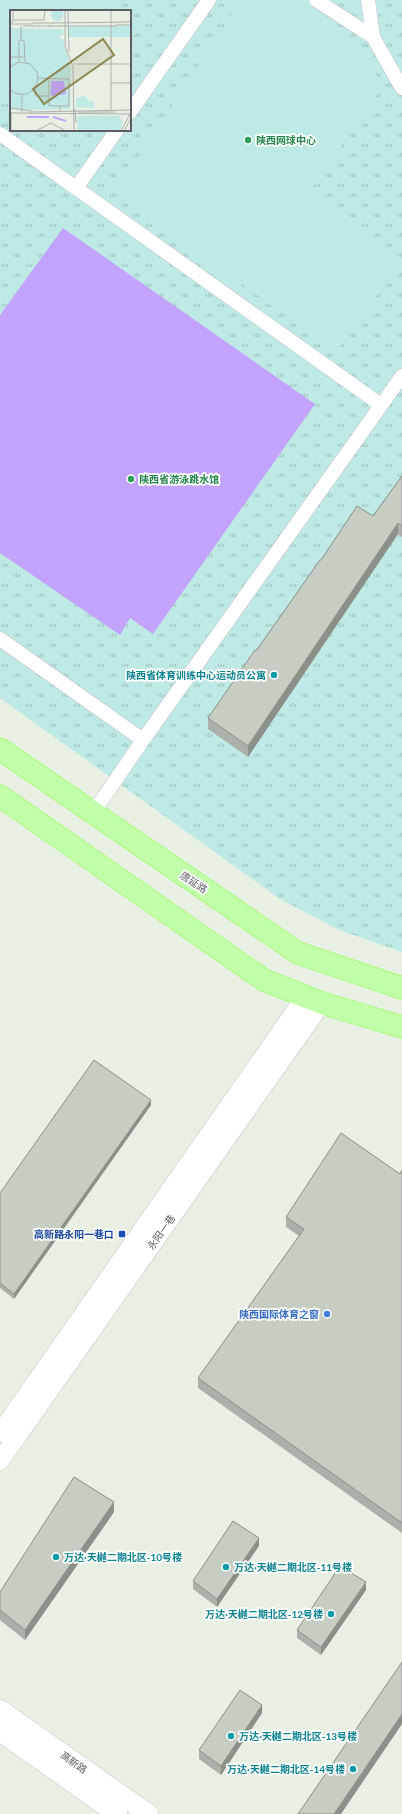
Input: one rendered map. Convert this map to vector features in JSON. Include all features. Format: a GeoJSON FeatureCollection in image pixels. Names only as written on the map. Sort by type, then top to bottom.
{"type":"FeatureCollection","features":[{"type":"Feature","properties":{"kind":"main road","name":"唐延路"},"geometry":{"type":"LineString","coordinates":[[0,749],[298,953],[402,988]]}},
{"type":"Feature","properties":{"kind":"main road"},"geometry":{"type":"LineString","coordinates":[[0,796],[264,980],[314,1000],[402,1027]]}},
{"type":"Feature","properties":{"kind":"main road","name":"高新路"},"geometry":{"type":"LineString","coordinates":[[0,1710],[148,1814]]}},
{"type":"Feature","properties":{"kind":"main road","name":"高新路"},"geometry":{"type":"LineString","coordinates":[[0,1731],[117,1814]]}},
{"type":"Feature","properties":{"kind":"street"},"geometry":{"type":"LineString","coordinates":[[131,111],[209,0]]}},
{"type":"Feature","properties":{"kind":"street"},"geometry":{"type":"LineString","coordinates":[[316,0],[373,37]]}},
{"type":"Feature","properties":{"kind":"street"},"geometry":{"type":"LineString","coordinates":[[368,0],[373,37],[402,88]]}},
{"type":"Feature","properties":{"kind":"street"},"geometry":{"type":"LineString","coordinates":[[76,188],[116,131]]}},
{"type":"Feature","properties":{"kind":"street"},"geometry":{"type":"LineString","coordinates":[[0,134],[381,405]]}},
{"type":"Feature","properties":{"kind":"street"},"geometry":{"type":"LineString","coordinates":[[93,813],[143,740],[402,376]]}},
{"type":"Feature","properties":{"kind":"street"},"geometry":{"type":"LineString","coordinates":[[0,639],[143,740]]}},
{"type":"Feature","properties":{"kind":"street","name":"永阳一巷"},"geometry":{"type":"LineString","coordinates":[[0,1433],[314,1000]]}},
{"type":"Feature","properties":{"kind":"street","name":"永阳一巷"},"geometry":{"type":"LineString","coordinates":[[0,1461],[314,1000]]}},
{"type":"Feature","properties":{"kind":"green space"},"geometry":{"type":"Polygon","coordinates":[[[0,0],[402,0],[402,952],[339,930],[280,899],[0,698],[0,0]]]}},
{"type":"Feature","properties":{"kind":"green space"},"geometry":{"type":"Polygon","coordinates":[[[3,0],[124,0],[118,10],[10,10],[10,105],[0,98],[0,4],[3,0]]]}},
{"type":"Feature","properties":{"kind":"green space","name":"陕西网球中心"},"geometry":{"type":"Polygon","coordinates":[[[241,0],[290,0],[357,47],[374,69],[382,88],[309,192],[402,259],[336,352],[115,193],[241,0]]]}},
{"type":"Feature","properties":{"kind":"shaded area","name":"陕西省游泳跳水馆"},"geometry":{"type":"Polygon","coordinates":[[[63,228],[315,404],[153,634],[130,618],[120,635],[0,553],[0,315],[63,228]]]}},
{"type":"Feature","properties":{"kind":"building"},"geometry":{"type":"Polygon","coordinates":[[[402,476],[402,526],[398,523],[248,746],[208,718],[255,650],[256,651],[321,560],[357,506],[373,516],[402,476]]]}},
{"type":"Feature","properties":{"kind":"building"},"geometry":{"type":"Polygon","coordinates":[[[94,1060],[151,1100],[14,1294],[0,1283],[0,1193],[94,1060]]]}},
{"type":"Feature","properties":{"kind":"building","name":"陕西国际体育之窗"},"geometry":{"type":"Polygon","coordinates":[[[341,1133],[400,1174],[402,1170],[402,1523],[198,1378],[304,1229],[286,1217],[341,1133]]]}},
{"type":"Feature","properties":{"kind":"building","name":"万达·天樾二期北区-10号楼"},"geometry":{"type":"Polygon","coordinates":[[[74,1477],[114,1502],[25,1630],[0,1610],[0,1592],[74,1477]]]}},
{"type":"Feature","properties":{"kind":"building","name":"万达·天樾二期北区-11号楼"},"geometry":{"type":"Polygon","coordinates":[[[233,1521],[259,1538],[217,1599],[193,1581],[233,1521]]]}},
{"type":"Feature","properties":{"kind":"building","name":"万达·天樾二期北区-12号楼"},"geometry":{"type":"Polygon","coordinates":[[[340,1566],[366,1582],[321,1647],[297,1630],[340,1566]]]}},
{"type":"Feature","properties":{"kind":"building","name":"万达·天樾二期北区-14号楼"},"geometry":{"type":"Polygon","coordinates":[[[402,1662],[402,1714],[334,1814],[298,1814],[402,1662]]]}},
{"type":"Feature","properties":{"kind":"building","name":"万达·天樾二期北区-13号楼"},"geometry":{"type":"Polygon","coordinates":[[[240,1690],[262,1705],[221,1766],[199,1750],[240,1690]]]}},
{"type":"Feature","properties":{"kind":"place","name":"陕西网球中心"},"geometry":{"type":"Point","coordinates":[248,140]}},
{"type":"Feature","properties":{"kind":"place","name":"陕西省游泳跳水馆"},"geometry":{"type":"Point","coordinates":[131,479]}},
{"type":"Feature","properties":{"kind":"place","name":"陕西省体育训练中心运动员公寓"},"geometry":{"type":"Point","coordinates":[274,675]}},
{"type":"Feature","properties":{"kind":"place","name":"高新路永阳一巷口"},"geometry":{"type":"Point","coordinates":[122,1234]}},
{"type":"Feature","properties":{"kind":"place","name":"陕西国际体育之窗"},"geometry":{"type":"Point","coordinates":[327,1314]}},
{"type":"Feature","properties":{"kind":"place","name":"万达·天樾二期北区-10号楼"},"geometry":{"type":"Point","coordinates":[56,1557]}},
{"type":"Feature","properties":{"kind":"place","name":"万达·天樾二期北区-11号楼"},"geometry":{"type":"Point","coordinates":[226,1567]}},
{"type":"Feature","properties":{"kind":"place","name":"万达·天樾二期北区-12号楼"},"geometry":{"type":"Point","coordinates":[331,1614]}},
{"type":"Feature","properties":{"kind":"place","name":"万达·天樾二期北区-13号楼"},"geometry":{"type":"Point","coordinates":[231,1736]}},
{"type":"Feature","properties":{"kind":"place","name":"万达·天樾二期北区-14号楼"},"geometry":{"type":"Point","coordinates":[353,1769]}}]}
